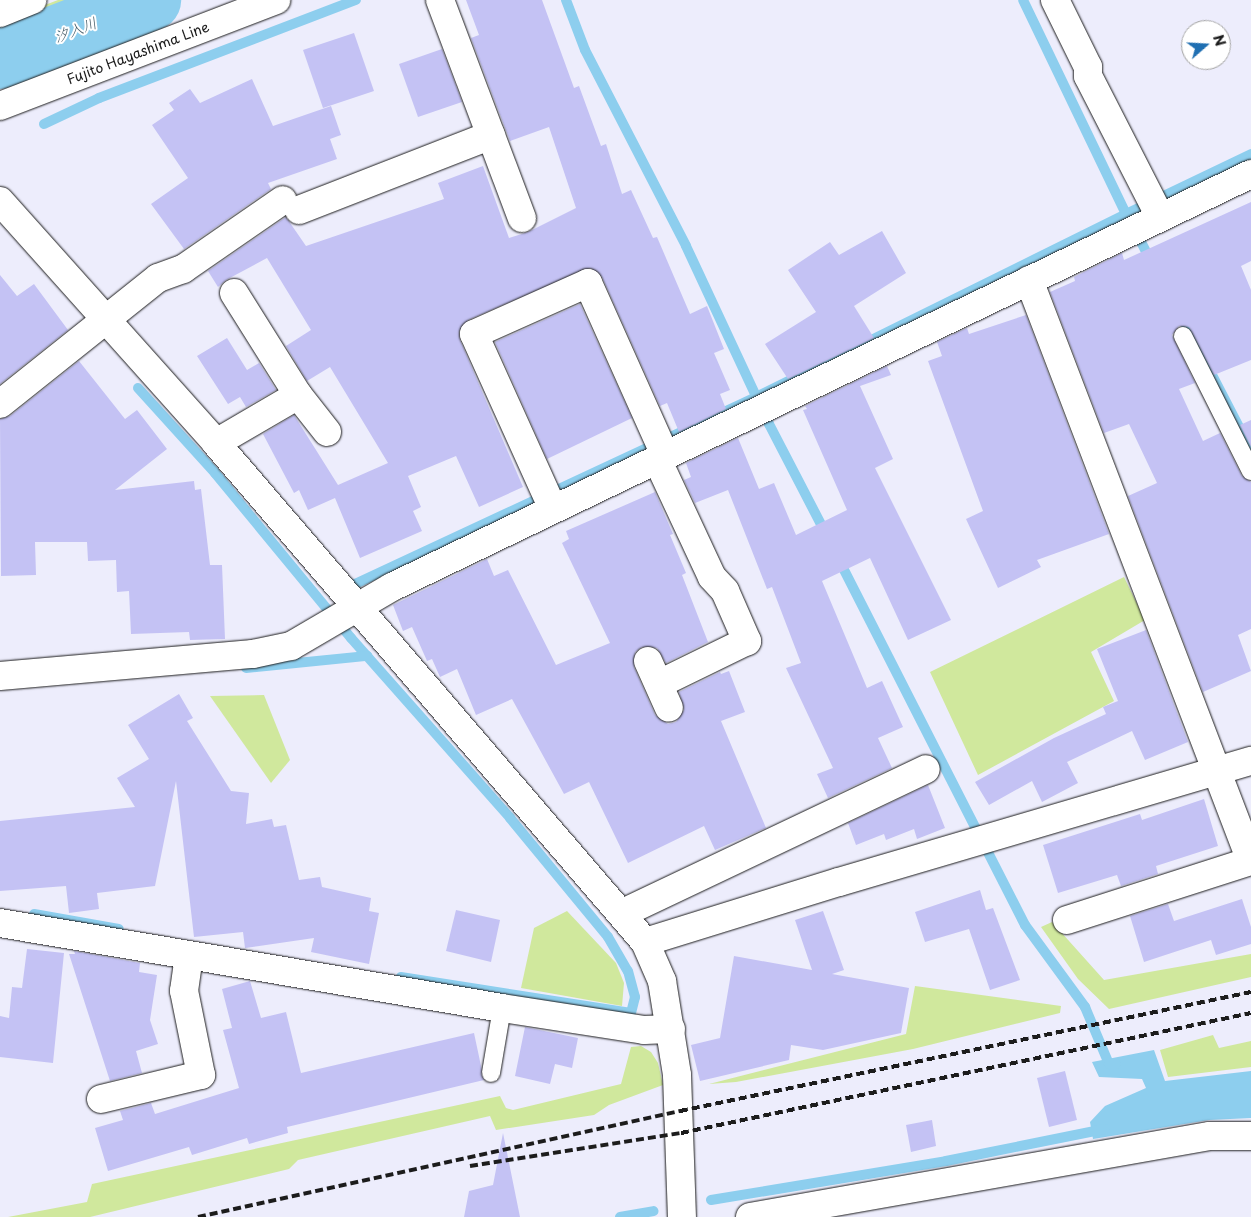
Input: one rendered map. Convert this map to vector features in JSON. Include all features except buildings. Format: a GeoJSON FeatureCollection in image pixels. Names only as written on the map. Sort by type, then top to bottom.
{"type":"FeatureCollection","features":[{"type":"Feature","properties":{"kind":"street"},"geometry":{"type":"LineString","coordinates":[[0,13],[33,0]]}},
{"type":"Feature","properties":{"kind":"street","name":"Fujito Hayashima Line"},"geometry":{"type":"LineString","coordinates":[[0,106],[276,0]]}},
{"type":"Feature","properties":{"kind":"street"},"geometry":{"type":"LineString","coordinates":[[440,0],[522,218]]}},
{"type":"Feature","properties":{"kind":"street"},"geometry":{"type":"LineString","coordinates":[[1055,0],[1088,67],[1088,76],[1147,214]]}},
{"type":"Feature","properties":{"kind":"street"},"geometry":{"type":"LineString","coordinates":[[0,404],[158,278],[183,269],[291,205],[491,135]]}},
{"type":"Feature","properties":{"kind":"street"},"geometry":{"type":"LineString","coordinates":[[0,676],[253,654],[291,646],[549,500],[660,450],[763,408],[1029,280],[1147,214],[1251,174]]}},
{"type":"Feature","properties":{"kind":"street"},"geometry":{"type":"LineString","coordinates":[[2,206],[216,444],[342,616],[623,912],[645,942],[662,981],[671,1029],[680,1111],[682,1217]]}},
{"type":"Feature","properties":{"kind":"street"},"geometry":{"type":"LineString","coordinates":[[1029,280],[1215,771],[1251,861],[1067,920]]}},
{"type":"Feature","properties":{"kind":"street"},"geometry":{"type":"LineString","coordinates":[[549,500],[474,334],[588,283],[712,577],[725,591],[747,641],[659,684]]}},
{"type":"Feature","properties":{"kind":"street"},"geometry":{"type":"LineString","coordinates":[[234,293],[298,395],[327,432]]}},
{"type":"Feature","properties":{"kind":"street"},"geometry":{"type":"LineString","coordinates":[[216,444],[298,395]]}},
{"type":"Feature","properties":{"kind":"street"},"geometry":{"type":"LineString","coordinates":[[645,942],[1251,761]]}},
{"type":"Feature","properties":{"kind":"street"},"geometry":{"type":"LineString","coordinates":[[623,912],[926,769]]}},
{"type":"Feature","properties":{"kind":"street"},"geometry":{"type":"LineString","coordinates":[[0,923],[502,1008],[644,1030],[671,1029]]}},
{"type":"Feature","properties":{"kind":"street"},"geometry":{"type":"LineString","coordinates":[[101,1099],[201,1075],[184,991],[189,955]]}},
{"type":"Feature","properties":{"kind":"street"},"geometry":{"type":"LineString","coordinates":[[750,1217],[1210,1136],[1251,1136]]}},
{"type":"Feature","properties":{"kind":"lane"},"geometry":{"type":"LineString","coordinates":[[1183,336],[1251,472]]}},
{"type":"Feature","properties":{"kind":"lane"},"geometry":{"type":"LineString","coordinates":[[491,1074],[502,1008]]}},
{"type":"Feature","properties":{"kind":"green space"},"geometry":{"type":"Polygon","coordinates":[[[58,0],[117,0],[10,42],[7,31],[38,18],[37,8],[58,0]]]}},
{"type":"Feature","properties":{"kind":"green space"},"geometry":{"type":"Polygon","coordinates":[[[1124,577],[1145,620],[1091,652],[1114,701],[978,775],[930,672],[1124,577]]]}},
{"type":"Feature","properties":{"kind":"green space"},"geometry":{"type":"Polygon","coordinates":[[[264,695],[290,760],[271,783],[210,696],[264,695]]]}},
{"type":"Feature","properties":{"kind":"green space"},"geometry":{"type":"Polygon","coordinates":[[[567,911],[616,963],[624,983],[622,1006],[521,988],[534,928],[567,911]]]}},
{"type":"Feature","properties":{"kind":"green space"},"geometry":{"type":"Polygon","coordinates":[[[1052,922],[1104,980],[1251,954],[1251,977],[1109,1009],[1078,979],[1041,927],[1052,922]]]}},
{"type":"Feature","properties":{"kind":"green space"},"geometry":{"type":"Polygon","coordinates":[[[915,986],[1061,1006],[1060,1013],[913,1049],[736,1082],[709,1084],[906,1034],[915,986]]]}},
{"type":"Feature","properties":{"kind":"green space"},"geometry":{"type":"Polygon","coordinates":[[[1213,1035],[1219,1048],[1251,1041],[1251,1067],[1168,1077],[1160,1050],[1213,1035]]]}},
{"type":"Feature","properties":{"kind":"green space"},"geometry":{"type":"Polygon","coordinates":[[[641,1046],[651,1052],[658,1063],[663,1085],[609,1105],[594,1115],[496,1130],[490,1116],[298,1160],[289,1169],[90,1217],[8,1217],[87,1202],[92,1184],[500,1096],[506,1108],[513,1110],[621,1084],[631,1047],[641,1046]]]}},
{"type":"Feature","properties":{"kind":"water"},"geometry":{"type":"Polygon","coordinates":[[[1154,1050],[1165,1081],[1251,1071],[1251,1118],[1209,1120],[1093,1139],[1090,1122],[1105,1106],[1146,1088],[1142,1079],[1099,1077],[1092,1062],[1154,1050]]]}},
{"type":"Feature","properties":{"kind":"waterway","name":"汐入川"},"geometry":{"type":"LineString","coordinates":[[0,58],[150,0]]}},
{"type":"Feature","properties":{"kind":"waterway"},"geometry":{"type":"LineString","coordinates":[[44,124],[99,98],[356,0]]}},
{"type":"Feature","properties":{"kind":"waterway"},"geometry":{"type":"LineString","coordinates":[[566,0],[585,50],[686,246],[769,424],[826,534]]}},
{"type":"Feature","properties":{"kind":"waterway"},"geometry":{"type":"LineString","coordinates":[[355,584],[756,397],[1126,214],[1023,0]]}},
{"type":"Feature","properties":{"kind":"waterway"},"geometry":{"type":"LineString","coordinates":[[1129,219],[1126,214],[1251,154]]}},
{"type":"Feature","properties":{"kind":"waterway"},"geometry":{"type":"LineString","coordinates":[[1136,232],[1151,261]]}},
{"type":"Feature","properties":{"kind":"waterway"},"geometry":{"type":"LineString","coordinates":[[1181,315],[1251,450]]}},
{"type":"Feature","properties":{"kind":"waterway"},"geometry":{"type":"LineString","coordinates":[[138,388],[215,473],[351,638],[510,818],[608,937],[628,971],[635,997],[631,1013],[401,977]]}},
{"type":"Feature","properties":{"kind":"waterway"},"geometry":{"type":"LineString","coordinates":[[839,560],[1025,925],[1085,1007],[1109,1064],[1116,1064]]}},
{"type":"Feature","properties":{"kind":"waterway"},"geometry":{"type":"LineString","coordinates":[[246,668],[367,656]]}},
{"type":"Feature","properties":{"kind":"waterway"},"geometry":{"type":"LineString","coordinates":[[34,914],[119,929]]}},
{"type":"Feature","properties":{"kind":"waterway"},"geometry":{"type":"LineString","coordinates":[[711,1200],[946,1161],[1105,1129]]}},
{"type":"Feature","properties":{"kind":"waterway"},"geometry":{"type":"LineString","coordinates":[[620,1217],[653,1211]]}},
{"type":"Feature","properties":{"kind":"railway"},"geometry":{"type":"LineString","coordinates":[[198,1217],[680,1111],[1251,992]]}},
{"type":"Feature","properties":{"kind":"railway"},"geometry":{"type":"LineString","coordinates":[[470,1166],[681,1133],[1251,1013]]}}]}
